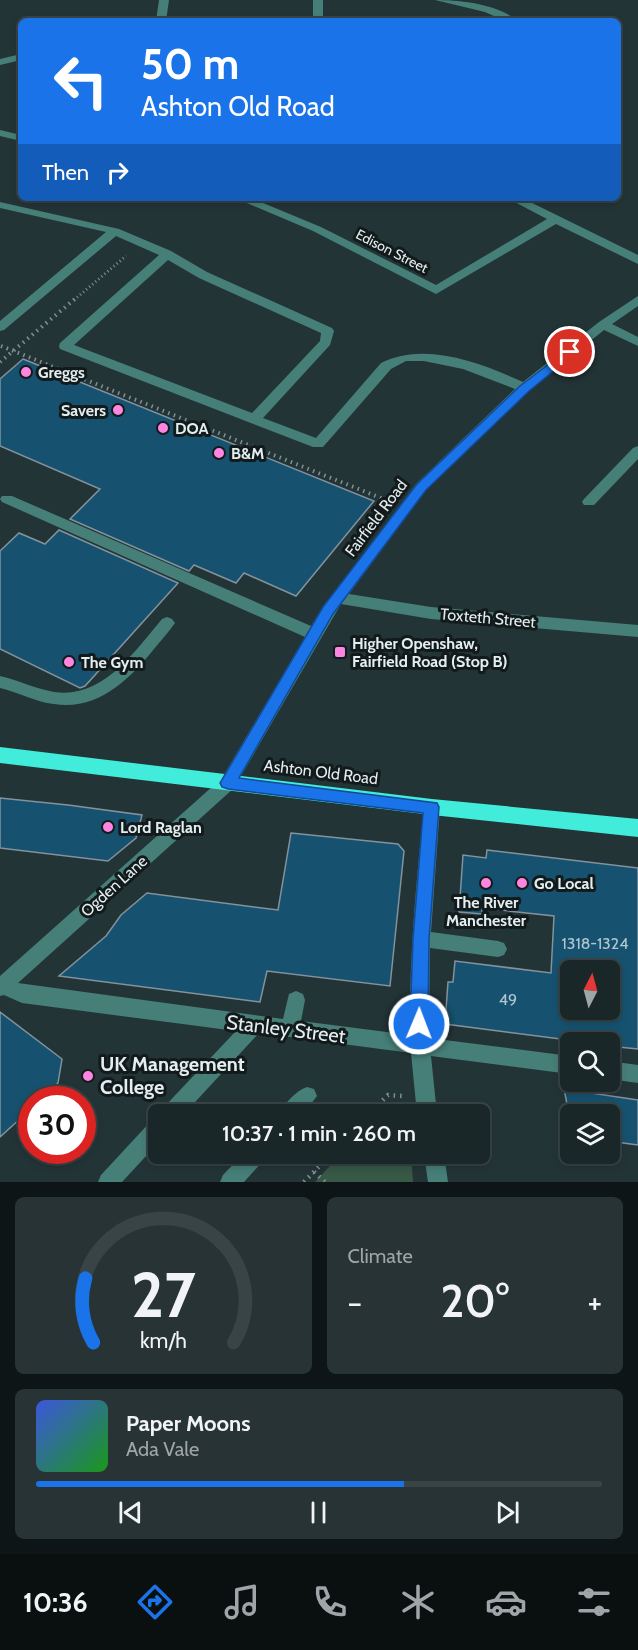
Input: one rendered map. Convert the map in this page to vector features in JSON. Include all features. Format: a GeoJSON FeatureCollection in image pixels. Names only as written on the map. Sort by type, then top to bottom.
{"type":"FeatureCollection","features":[{"type":"Feature","properties":{"kind":"highway","name":"Ashton Old Road"},"geometry":{"type":"LineString","coordinates":[[0,755],[432,807],[638,828]]}},
{"type":"Feature","properties":{"kind":"street"},"geometry":{"type":"LineString","coordinates":[[161,18],[164,0]]}},
{"type":"Feature","properties":{"kind":"street"},"geometry":{"type":"LineString","coordinates":[[318,0],[318,18]]}},
{"type":"Feature","properties":{"kind":"street"},"geometry":{"type":"LineString","coordinates":[[440,0],[488,10],[506,18]]}},
{"type":"Feature","properties":{"kind":"street"},"geometry":{"type":"LineString","coordinates":[[0,62],[18,58]]}},
{"type":"Feature","properties":{"kind":"street"},"geometry":{"type":"LineString","coordinates":[[0,133],[18,137]]}},
{"type":"Feature","properties":{"kind":"street","name":"Edison Street"},"geometry":{"type":"LineString","coordinates":[[248,201],[318,230],[436,290],[555,220]]}},
{"type":"Feature","properties":{"kind":"street"},"geometry":{"type":"LineString","coordinates":[[519,201],[638,260]]}},
{"type":"Feature","properties":{"kind":"street"},"geometry":{"type":"LineString","coordinates":[[0,205],[115,231],[143,242],[213,280],[328,332],[326,342],[254,419]]}},
{"type":"Feature","properties":{"kind":"street"},"geometry":{"type":"LineString","coordinates":[[0,327],[115,231]]}},
{"type":"Feature","properties":{"kind":"street"},"geometry":{"type":"LineString","coordinates":[[167,254],[65,346],[318,444],[387,366],[400,358],[411,356],[488,370],[524,388]]}},
{"type":"Feature","properties":{"kind":"street","name":"Fairfield Road"},"geometry":{"type":"LineString","coordinates":[[228,783],[314,634],[421,487],[524,388],[638,300]]}},
{"type":"Feature","properties":{"kind":"street"},"geometry":{"type":"LineString","coordinates":[[603,325],[638,342]]}},
{"type":"Feature","properties":{"kind":"street"},"geometry":{"type":"LineString","coordinates":[[590,502],[638,451]]}},
{"type":"Feature","properties":{"kind":"street"},"geometry":{"type":"LineString","coordinates":[[7,499],[314,634]]}},
{"type":"Feature","properties":{"kind":"street","name":"Toxteth Street"},"geometry":{"type":"LineString","coordinates":[[338,598],[431,613],[638,630]]}},
{"type":"Feature","properties":{"kind":"street"},"geometry":{"type":"LineString","coordinates":[[0,681],[54,699],[80,698],[105,688],[116,680],[167,623]]}},
{"type":"Feature","properties":{"kind":"street","name":"Ogden Lane"},"geometry":{"type":"LineString","coordinates":[[2,987],[228,783]]}},
{"type":"Feature","properties":{"kind":"street"},"geometry":{"type":"LineString","coordinates":[[426,1104],[419,1045],[421,939],[432,807]]}},
{"type":"Feature","properties":{"kind":"street"},"geometry":{"type":"LineString","coordinates":[[421,939],[498,949]]}},
{"type":"Feature","properties":{"kind":"street","name":"Stanley Street"},"geometry":{"type":"LineString","coordinates":[[2,987],[22,994],[560,1064]]}},
{"type":"Feature","properties":{"kind":"street"},"geometry":{"type":"LineString","coordinates":[[290,1030],[296,1000]]}},
{"type":"Feature","properties":{"kind":"street"},"geometry":{"type":"LineString","coordinates":[[180,1104],[254,1025]]}},
{"type":"Feature","properties":{"kind":"street"},"geometry":{"type":"LineString","coordinates":[[620,1072],[638,1074]]}},
{"type":"Feature","properties":{"kind":"street"},"geometry":{"type":"LineString","coordinates":[[299,1104],[307,1096]]}},
{"type":"Feature","properties":{"kind":"street"},"geometry":{"type":"LineString","coordinates":[[108,1182],[148,1139]]}},
{"type":"Feature","properties":{"kind":"street"},"geometry":{"type":"LineString","coordinates":[[230,1182],[247,1164]]}},
{"type":"Feature","properties":{"kind":"street"},"geometry":{"type":"LineString","coordinates":[[435,1164],[438,1182]]}},
{"type":"Feature","properties":{"kind":"path"},"geometry":{"type":"LineString","coordinates":[[0,362],[143,242]]}},
{"type":"Feature","properties":{"kind":"path"},"geometry":{"type":"LineString","coordinates":[[0,346],[406,508]]}},
{"type":"Feature","properties":{"kind":"path"},"geometry":{"type":"LineString","coordinates":[[379,1104],[388,1095],[419,1104]]}},
{"type":"Feature","properties":{"kind":"path"},"geometry":{"type":"LineString","coordinates":[[304,1182],[322,1164]]}},
{"type":"Feature","properties":{"kind":"path"},"geometry":{"type":"LineString","coordinates":[[314,1172],[325,1182]]}},
{"type":"Feature","properties":{"kind":"green space"},"geometry":{"type":"Polygon","coordinates":[[[332,1164],[412,1164],[413,1182],[315,1182],[332,1164]]]}},
{"type":"Feature","properties":{"kind":"building"},"geometry":{"type":"Polygon","coordinates":[[[23,359],[374,501],[296,596],[244,573],[236,583],[194,565],[189,571],[70,519],[100,489],[0,446],[0,379],[23,359]]]}},
{"type":"Feature","properties":{"kind":"building"},"geometry":{"type":"Polygon","coordinates":[[[59,530],[178,583],[85,686],[80,688],[0,649],[0,551],[19,533],[45,544],[59,530]]]}},
{"type":"Feature","properties":{"kind":"building"},"geometry":{"type":"Polygon","coordinates":[[[0,798],[142,815],[136,838],[108,861],[0,848],[0,798]]]}},
{"type":"Feature","properties":{"kind":"building"},"geometry":{"type":"Polygon","coordinates":[[[291,833],[398,844],[404,851],[390,986],[267,971],[260,1002],[59,976],[106,936],[121,915],[147,893],[278,910],[291,833]]]}},
{"type":"Feature","properties":{"kind":"building"},"geometry":{"type":"Polygon","coordinates":[[[487,850],[638,868],[638,1049],[620,1047],[620,1032],[560,1032],[560,1039],[445,1024],[448,982],[453,982],[455,961],[551,973],[554,916],[482,908],[482,914],[459,912],[463,855],[486,858],[487,850]]]}},
{"type":"Feature","properties":{"kind":"building"},"geometry":{"type":"Polygon","coordinates":[[[0,1012],[62,1059],[58,1083],[55,1086],[18,1086],[18,1121],[0,1137],[0,1012]]]}},
{"type":"Feature","properties":{"kind":"building"},"geometry":{"type":"Polygon","coordinates":[[[565,1092],[584,1092],[638,1100],[638,1145],[620,1143],[620,1104],[567,1104],[565,1092]]]}},
{"type":"Feature","properties":{"kind":"place","name":"Greggs"},"geometry":{"type":"Point","coordinates":[26,372]}},
{"type":"Feature","properties":{"kind":"place","name":"Savers"},"geometry":{"type":"Point","coordinates":[118,410]}},
{"type":"Feature","properties":{"kind":"place","name":"DOA"},"geometry":{"type":"Point","coordinates":[163,428]}},
{"type":"Feature","properties":{"kind":"place","name":"B&M"},"geometry":{"type":"Point","coordinates":[219,453]}},
{"type":"Feature","properties":{"kind":"place","name":"Higher Openshaw, Fairfield Road (Stop B)"},"geometry":{"type":"Point","coordinates":[340,652]}},
{"type":"Feature","properties":{"kind":"place","name":"The Gym"},"geometry":{"type":"Point","coordinates":[69,662]}},
{"type":"Feature","properties":{"kind":"place","name":"Lord Raglan"},"geometry":{"type":"Point","coordinates":[108,827]}},
{"type":"Feature","properties":{"kind":"place","name":"The River Manchester"},"geometry":{"type":"Point","coordinates":[486,883]}},
{"type":"Feature","properties":{"kind":"place","name":"Go Local"},"geometry":{"type":"Point","coordinates":[522,883]}},
{"type":"Feature","properties":{"kind":"place","name":"UK Management College"},"geometry":{"type":"Point","coordinates":[88,1076]}},
{"type":"Feature","properties":{"kind":"route"},"geometry":{"type":"LineString","coordinates":[[419,1024],[421,939],[432,807],[228,783],[328,611],[421,487],[524,388],[570,352]]}}]}
